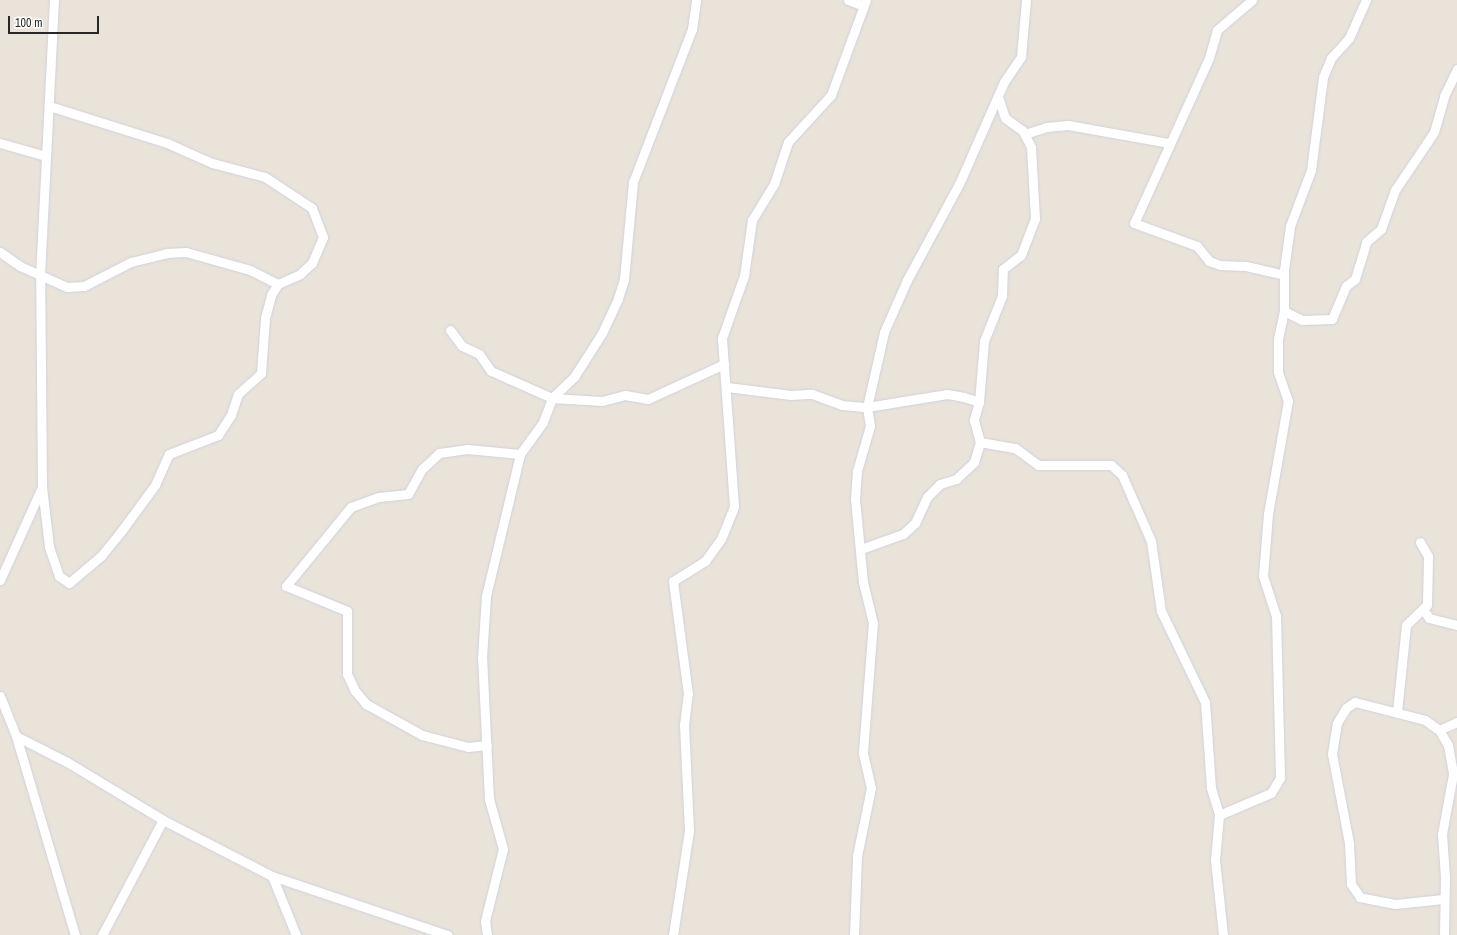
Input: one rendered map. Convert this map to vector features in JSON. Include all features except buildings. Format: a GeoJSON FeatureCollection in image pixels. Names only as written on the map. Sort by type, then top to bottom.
{"type":"FeatureCollection","features":[{"type":"Feature","properties":{"kind":"street"},"geometry":{"type":"LineString","coordinates":[[49,106],[167,143],[212,163],[265,177],[312,208],[323,237],[312,263],[300,274],[278,284],[265,318],[261,373],[256,381],[238,394],[231,415],[218,436],[169,454],[155,485],[122,530],[101,556],[69,583],[59,576],[49,547],[42,487],[40,276],[54,0]]}},
{"type":"Feature","properties":{"kind":"street"},"geometry":{"type":"LineString","coordinates":[[487,935],[488,905],[503,848],[490,799],[482,658],[486,596],[520,454],[543,422],[552,398],[574,377],[602,333],[618,298],[624,279],[633,182],[692,29],[696,0]]}},
{"type":"Feature","properties":{"kind":"street"},"geometry":{"type":"LineString","coordinates":[[672,935],[689,830],[684,725],[688,694],[674,581],[705,561],[721,539],[734,506],[727,386],[722,338],[744,276],[752,220],[774,184],[788,142],[831,95],[864,2],[848,0]]}},
{"type":"Feature","properties":{"kind":"street"},"geometry":{"type":"LineString","coordinates":[[854,935],[857,856],[871,788],[863,752],[873,623],[863,582],[861,549],[855,500],[856,471],[870,426],[867,407],[884,332],[907,280],[959,184],[998,96],[1021,57],[1026,0]]}},
{"type":"Feature","properties":{"kind":"street"},"geometry":{"type":"LineString","coordinates":[[1252,0],[1216,30],[1209,58],[1169,143],[1134,223],[1197,246],[1209,261],[1220,265],[1246,266],[1284,275]]}},
{"type":"Feature","properties":{"kind":"street"},"geometry":{"type":"LineString","coordinates":[[1219,815],[1271,793],[1280,778],[1276,616],[1263,576],[1268,514],[1288,401],[1278,372],[1278,339],[1284,311],[1284,275],[1290,226],[1311,170],[1323,76],[1332,58],[1349,38],[1366,0]]}},
{"type":"Feature","properties":{"kind":"street"},"geometry":{"type":"LineString","coordinates":[[1284,311],[1302,320],[1332,319],[1346,286],[1355,279],[1366,242],[1381,229],[1395,190],[1434,132],[1444,96],[1457,69]]}},
{"type":"Feature","properties":{"kind":"street"},"geometry":{"type":"LineString","coordinates":[[861,549],[903,534],[915,523],[926,497],[940,484],[956,480],[974,462],[980,442],[974,420],[979,402],[984,341],[1002,296],[1003,269],[1021,254],[1035,219],[1031,147],[1024,134],[1006,118],[998,96]]}},
{"type":"Feature","properties":{"kind":"street"},"geometry":{"type":"LineString","coordinates":[[1024,134],[1046,127],[1068,126],[1169,143]]}},
{"type":"Feature","properties":{"kind":"street"},"geometry":{"type":"LineString","coordinates":[[0,143],[46,156]]}},
{"type":"Feature","properties":{"kind":"street"},"geometry":{"type":"LineString","coordinates":[[0,252],[40,276],[67,287],[84,286],[131,262],[166,252],[186,252],[244,268],[278,284]]}},
{"type":"Feature","properties":{"kind":"street"},"geometry":{"type":"LineString","coordinates":[[450,330],[462,346],[479,354],[491,371],[552,398],[602,401],[625,395],[648,398],[724,364]]}},
{"type":"Feature","properties":{"kind":"street"},"geometry":{"type":"LineString","coordinates":[[727,386],[790,395],[812,394],[842,405],[867,407],[947,394],[979,402]]}},
{"type":"Feature","properties":{"kind":"street"},"geometry":{"type":"LineString","coordinates":[[980,442],[1015,448],[1038,465],[1111,465],[1122,475],[1151,541],[1161,611],[1205,702],[1211,788],[1219,815],[1214,860],[1224,935]]}},
{"type":"Feature","properties":{"kind":"street"},"geometry":{"type":"LineString","coordinates":[[487,745],[468,747],[422,735],[366,704],[355,691],[347,674],[347,611],[286,586],[351,507],[380,497],[408,494],[422,469],[440,453],[467,449],[520,454]]}},
{"type":"Feature","properties":{"kind":"street"},"geometry":{"type":"LineString","coordinates":[[0,580],[42,487]]}},
{"type":"Feature","properties":{"kind":"street"},"geometry":{"type":"LineString","coordinates":[[1397,712],[1406,625],[1423,609],[1429,586],[1428,556],[1420,542]]}},
{"type":"Feature","properties":{"kind":"street"},"geometry":{"type":"LineString","coordinates":[[1423,609],[1429,618],[1457,625]]}},
{"type":"Feature","properties":{"kind":"street"},"geometry":{"type":"LineString","coordinates":[[0,696],[16,736],[75,935]]}},
{"type":"Feature","properties":{"kind":"street"},"geometry":{"type":"LineString","coordinates":[[1443,899],[1395,904],[1360,897],[1351,884],[1349,843],[1332,754],[1337,723],[1346,708],[1355,702],[1425,720],[1439,730],[1448,745],[1453,774],[1442,827],[1444,935]]}},
{"type":"Feature","properties":{"kind":"street"},"geometry":{"type":"LineString","coordinates":[[1439,730],[1457,722]]}},
{"type":"Feature","properties":{"kind":"street"},"geometry":{"type":"LineString","coordinates":[[16,736],[67,762],[163,820],[272,876],[446,935]]}},
{"type":"Feature","properties":{"kind":"street"},"geometry":{"type":"LineString","coordinates":[[102,935],[163,820]]}},
{"type":"Feature","properties":{"kind":"street"},"geometry":{"type":"LineString","coordinates":[[272,876],[296,935]]}}]}
